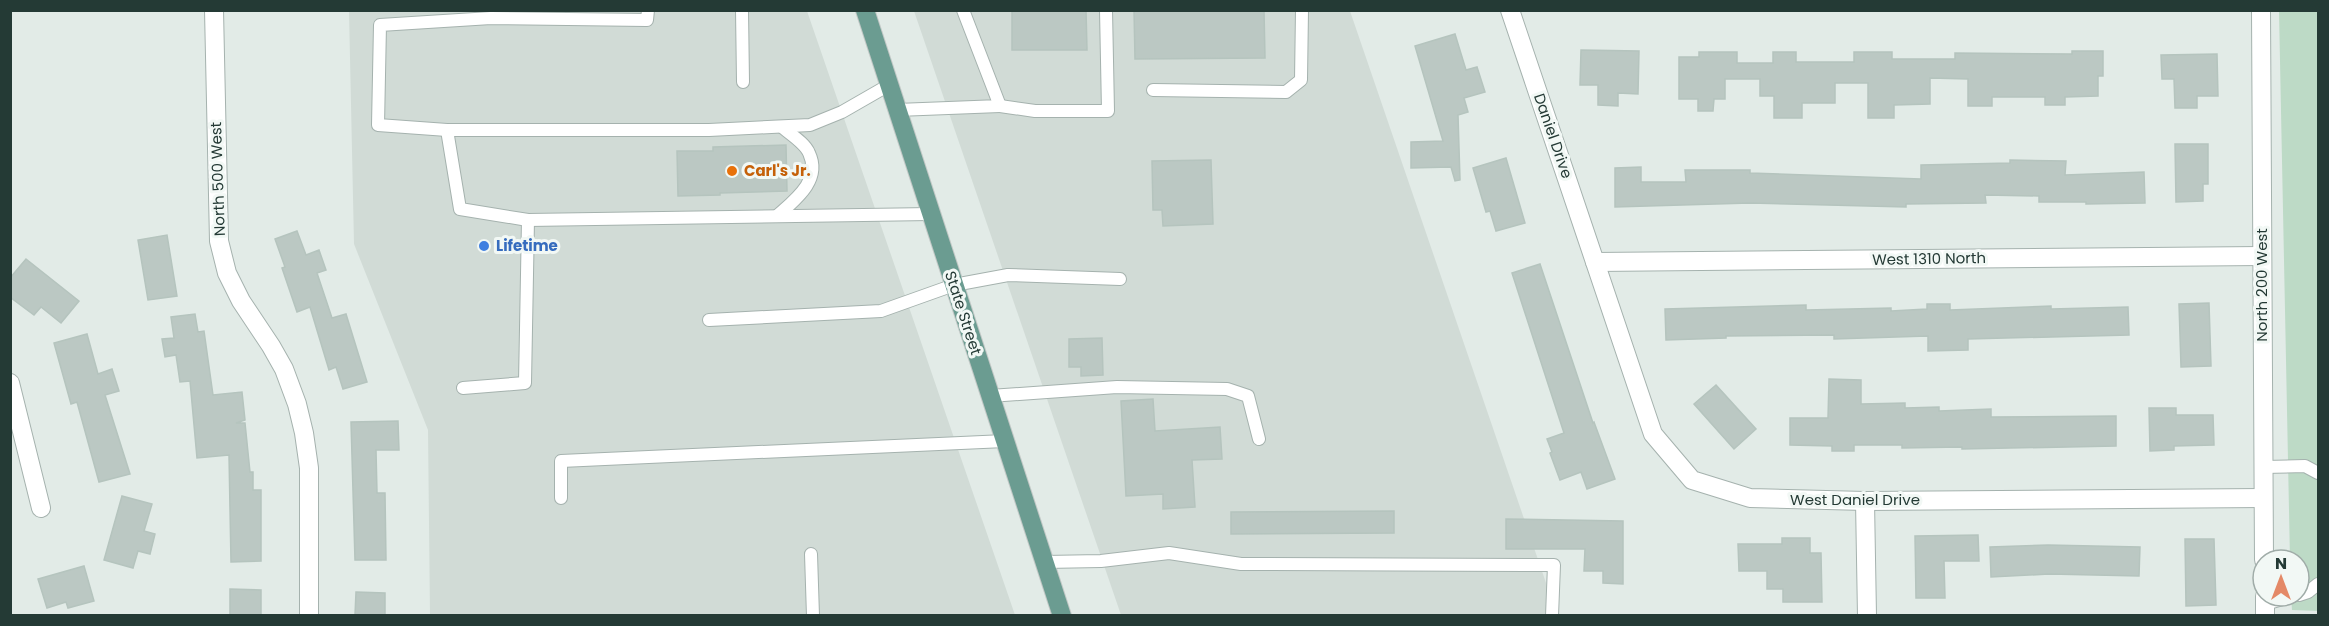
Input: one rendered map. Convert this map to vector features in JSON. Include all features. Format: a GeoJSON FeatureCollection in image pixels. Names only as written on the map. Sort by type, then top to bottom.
{"type":"FeatureCollection","features":[{"type":"Feature","properties":{"kind":"main road","name":"State Street"},"geometry":{"type":"LineString","coordinates":[[865,10],[1062,615]]}},
{"type":"Feature","properties":{"kind":"street","name":"North 500 West"},"geometry":{"type":"LineString","coordinates":[[213,10],[219,241],[231,282],[284,369],[297,404],[304,433],[309,468],[309,615]]}},
{"type":"Feature","properties":{"kind":"street","name":"Daniel Drive"},"geometry":{"type":"LineString","coordinates":[[1510,10],[1595,262]]}},
{"type":"Feature","properties":{"kind":"street","name":"North 200 West"},"geometry":{"type":"LineString","coordinates":[[2261,10],[2264,548]]}},
{"type":"Feature","properties":{"kind":"street","name":"West 1310 North"},"geometry":{"type":"LineString","coordinates":[[1595,262],[2262,256]]}},
{"type":"Feature","properties":{"kind":"street","name":"West Daniel Drive"},"geometry":{"type":"LineString","coordinates":[[1595,262],[1653,434],[1692,480],[1750,498],[1865,501],[2263,498]]}},
{"type":"Feature","properties":{"kind":"street"},"geometry":{"type":"LineString","coordinates":[[10,383],[42,508]]}},
{"type":"Feature","properties":{"kind":"street"},"geometry":{"type":"LineString","coordinates":[[1865,501],[1868,615]]}},
{"type":"Feature","properties":{"kind":"lane"},"geometry":{"type":"LineString","coordinates":[[648,10],[647,20],[447,16],[380,26],[378,125],[447,130],[709,130],[810,125],[842,112],[889,85]]}},
{"type":"Feature","properties":{"kind":"lane"},"geometry":{"type":"LineString","coordinates":[[742,10],[743,82]]}},
{"type":"Feature","properties":{"kind":"lane"},"geometry":{"type":"LineString","coordinates":[[963,10],[1000,106]]}},
{"type":"Feature","properties":{"kind":"lane"},"geometry":{"type":"LineString","coordinates":[[897,110],[1000,106],[1035,111],[1108,111],[1106,10]]}},
{"type":"Feature","properties":{"kind":"lane"},"geometry":{"type":"LineString","coordinates":[[1153,90],[1286,92],[1301,80],[1302,10]]}},
{"type":"Feature","properties":{"kind":"lane"},"geometry":{"type":"LineString","coordinates":[[777,216],[805,191],[813,168],[809,152],[782,126]]}},
{"type":"Feature","properties":{"kind":"lane"},"geometry":{"type":"LineString","coordinates":[[447,130],[460,209],[528,220],[931,214]]}},
{"type":"Feature","properties":{"kind":"lane"},"geometry":{"type":"LineString","coordinates":[[463,388],[525,383],[528,220]]}},
{"type":"Feature","properties":{"kind":"lane"},"geometry":{"type":"LineString","coordinates":[[709,320],[880,311],[954,285],[1008,275],[1120,279]]}},
{"type":"Feature","properties":{"kind":"lane"},"geometry":{"type":"LineString","coordinates":[[990,396],[1118,387],[1227,389],[1248,396],[1259,439]]}},
{"type":"Feature","properties":{"kind":"lane"},"geometry":{"type":"LineString","coordinates":[[561,498],[561,461],[1005,441]]}},
{"type":"Feature","properties":{"kind":"lane"},"geometry":{"type":"LineString","coordinates":[[2263,467],[2305,466],[2319,473]]}},
{"type":"Feature","properties":{"kind":"lane"},"geometry":{"type":"LineString","coordinates":[[1045,562],[1101,561],[1169,553],[1240,564],[1554,565],[1552,615]]}},
{"type":"Feature","properties":{"kind":"lane"},"geometry":{"type":"LineString","coordinates":[[811,554],[813,615]]}},
{"type":"Feature","properties":{"kind":"shaded area"},"geometry":{"type":"Polygon","coordinates":[[[349,11],[807,11],[1015,615],[430,615],[428,430],[354,244],[349,11]]]}},
{"type":"Feature","properties":{"kind":"shaded area"},"geometry":{"type":"Polygon","coordinates":[[[914,11],[1350,11],[1557,615],[1121,615],[914,11]]]}},
{"type":"Feature","properties":{"kind":"green space"},"geometry":{"type":"Polygon","coordinates":[[[2279,11],[2318,11],[2318,611],[2292,610],[2292,608],[2311,608],[2311,548],[2290,548],[2279,11]]]}},
{"type":"Feature","properties":{"kind":"building"},"geometry":{"type":"Polygon","coordinates":[[[1012,10],[1086,10],[1087,50],[1012,50],[1012,10]]]}},
{"type":"Feature","properties":{"kind":"building"},"geometry":{"type":"Polygon","coordinates":[[[1134,10],[1264,10],[1265,58],[1135,59],[1134,10]]]}},
{"type":"Feature","properties":{"kind":"building"},"geometry":{"type":"Polygon","coordinates":[[[1455,34],[1466,70],[1477,67],[1485,92],[1464,98],[1468,112],[1458,115],[1460,180],[1455,181],[1451,167],[1411,168],[1411,142],[1443,141],[1415,46],[1455,34]]]}},
{"type":"Feature","properties":{"kind":"building"},"geometry":{"type":"Polygon","coordinates":[[[1581,50],[1639,51],[1638,94],[1618,93],[1618,106],[1598,105],[1598,85],[1580,85],[1581,50]]]}},
{"type":"Feature","properties":{"kind":"building"},"geometry":{"type":"Polygon","coordinates":[[[2072,51],[2103,51],[2103,76],[2098,76],[2098,96],[2065,97],[2065,105],[2045,105],[2045,97],[1992,97],[1992,106],[1968,106],[1968,79],[1930,78],[1930,104],[1894,105],[1894,118],[1868,118],[1868,83],[1835,83],[1835,103],[1802,103],[1802,118],[1774,118],[1774,96],[1760,96],[1760,79],[1725,79],[1725,99],[1714,99],[1713,111],[1698,111],[1698,99],[1679,99],[1679,57],[1699,57],[1699,52],[1737,52],[1737,63],[1773,63],[1773,52],[1796,52],[1796,62],[1854,62],[1854,52],[1892,52],[1892,59],[1955,59],[1955,53],[2072,54],[2072,51]]]}},
{"type":"Feature","properties":{"kind":"building"},"geometry":{"type":"Polygon","coordinates":[[[2217,54],[2218,96],[2197,96],[2197,108],[2175,108],[2174,79],[2162,79],[2161,55],[2217,54]]]}},
{"type":"Feature","properties":{"kind":"building"},"geometry":{"type":"Polygon","coordinates":[[[2175,144],[2208,144],[2208,184],[2203,184],[2203,201],[2176,202],[2175,144]]]}},
{"type":"Feature","properties":{"kind":"building","name":"Carl's Jr."},"geometry":{"type":"Polygon","coordinates":[[[786,145],[787,191],[678,196],[677,151],[713,151],[713,147],[786,145]]]}},
{"type":"Feature","properties":{"kind":"building"},"geometry":{"type":"Polygon","coordinates":[[[1506,158],[1525,223],[1496,231],[1490,211],[1486,212],[1473,168],[1506,158]]]}},
{"type":"Feature","properties":{"kind":"building"},"geometry":{"type":"Polygon","coordinates":[[[1211,160],[1213,224],[1163,226],[1162,210],[1153,210],[1152,161],[1211,160]]]}},
{"type":"Feature","properties":{"kind":"building"},"geometry":{"type":"Polygon","coordinates":[[[2010,160],[2066,161],[2065,175],[2144,172],[2145,203],[2039,202],[2039,196],[1985,195],[1986,203],[1906,204],[1906,207],[1750,203],[1615,207],[1615,168],[1641,167],[1641,182],[1686,182],[1685,170],[1750,170],[1750,173],[1921,179],[1921,165],[2010,163],[2010,160]]]}},
{"type":"Feature","properties":{"kind":"building"},"geometry":{"type":"Polygon","coordinates":[[[297,231],[306,255],[319,250],[326,270],[317,273],[332,318],[346,314],[367,382],[343,389],[336,367],[329,370],[310,307],[297,312],[275,239],[297,231]]]}},
{"type":"Feature","properties":{"kind":"building"},"geometry":{"type":"Polygon","coordinates":[[[167,235],[177,296],[148,300],[138,240],[167,235]]]}},
{"type":"Feature","properties":{"kind":"building"},"geometry":{"type":"Polygon","coordinates":[[[26,259],[79,301],[61,323],[41,307],[34,315],[10,297],[10,278],[26,259]]]}},
{"type":"Feature","properties":{"kind":"building"},"geometry":{"type":"Polygon","coordinates":[[[1540,264],[1593,423],[1615,479],[1587,489],[1581,472],[1560,480],[1550,453],[1552,452],[1547,439],[1564,433],[1512,273],[1540,264]]]}},
{"type":"Feature","properties":{"kind":"building"},"geometry":{"type":"Polygon","coordinates":[[[2209,303],[2211,366],[2181,367],[2179,304],[2209,303]]]}},
{"type":"Feature","properties":{"kind":"building"},"geometry":{"type":"Polygon","coordinates":[[[1927,304],[1950,304],[1950,310],[2051,306],[2051,309],[2128,307],[2129,335],[1968,339],[1968,350],[1928,351],[1928,336],[1834,339],[1834,335],[1726,336],[1726,338],[1666,340],[1665,309],[1806,305],[1806,310],[1891,308],[1891,311],[1927,309],[1927,304]]]}},
{"type":"Feature","properties":{"kind":"building"},"geometry":{"type":"Polygon","coordinates":[[[195,314],[198,332],[204,331],[213,395],[242,392],[245,420],[236,423],[245,423],[250,472],[253,472],[253,490],[261,490],[261,561],[231,562],[229,455],[197,458],[190,381],[180,382],[176,355],[165,357],[162,339],[174,338],[171,317],[195,314]]]}},
{"type":"Feature","properties":{"kind":"building"},"geometry":{"type":"Polygon","coordinates":[[[87,334],[98,374],[112,369],[119,391],[105,395],[130,474],[99,482],[77,402],[71,404],[54,343],[87,334]]]}},
{"type":"Feature","properties":{"kind":"building"},"geometry":{"type":"Polygon","coordinates":[[[1102,338],[1103,375],[1081,376],[1081,367],[1069,367],[1069,339],[1102,338]]]}},
{"type":"Feature","properties":{"kind":"building"},"geometry":{"type":"Polygon","coordinates":[[[1829,379],[1861,380],[1861,404],[1905,403],[1905,408],[1939,407],[1939,411],[1991,409],[1991,417],[2116,416],[2116,446],[1962,449],[1962,447],[1902,448],[1902,445],[1854,445],[1854,451],[1832,451],[1832,446],[1790,445],[1790,418],[1828,418],[1829,379]]]}},
{"type":"Feature","properties":{"kind":"building"},"geometry":{"type":"Polygon","coordinates":[[[1716,385],[1756,429],[1734,449],[1694,404],[1716,385]]]}},
{"type":"Feature","properties":{"kind":"building"},"geometry":{"type":"Polygon","coordinates":[[[1153,399],[1155,431],[1220,427],[1222,459],[1192,460],[1195,507],[1163,509],[1163,494],[1126,496],[1121,401],[1153,399]]]}},
{"type":"Feature","properties":{"kind":"building"},"geometry":{"type":"Polygon","coordinates":[[[2149,408],[2176,408],[2176,415],[2213,415],[2214,445],[2174,446],[2174,450],[2150,451],[2149,408]]]}},
{"type":"Feature","properties":{"kind":"building"},"geometry":{"type":"Polygon","coordinates":[[[398,421],[399,450],[376,450],[377,493],[385,493],[386,560],[355,560],[351,422],[398,421]]]}},
{"type":"Feature","properties":{"kind":"building"},"geometry":{"type":"Polygon","coordinates":[[[122,496],[152,504],[144,531],[155,534],[150,554],[138,551],[133,568],[104,560],[122,496]]]}},
{"type":"Feature","properties":{"kind":"building"},"geometry":{"type":"Polygon","coordinates":[[[1394,511],[1394,533],[1231,534],[1231,512],[1394,511]]]}},
{"type":"Feature","properties":{"kind":"building"},"geometry":{"type":"Polygon","coordinates":[[[1506,519],[1623,521],[1623,584],[1603,583],[1603,571],[1584,571],[1585,549],[1506,549],[1506,519]]]}},
{"type":"Feature","properties":{"kind":"building"},"geometry":{"type":"Polygon","coordinates":[[[1978,535],[1979,561],[1944,561],[1945,598],[1916,598],[1915,536],[1978,535]]]}},
{"type":"Feature","properties":{"kind":"building"},"geometry":{"type":"Polygon","coordinates":[[[1782,538],[1810,538],[1810,553],[1821,553],[1822,602],[1783,602],[1783,589],[1767,589],[1767,571],[1739,571],[1738,544],[1782,544],[1782,538]]]}},
{"type":"Feature","properties":{"kind":"building"},"geometry":{"type":"Polygon","coordinates":[[[2185,539],[2214,539],[2216,605],[2186,606],[2185,539]]]}},
{"type":"Feature","properties":{"kind":"building"},"geometry":{"type":"Polygon","coordinates":[[[2048,545],[2140,547],[2139,576],[2049,574],[1991,577],[1990,547],[2048,545]]]}},
{"type":"Feature","properties":{"kind":"building"},"geometry":{"type":"Polygon","coordinates":[[[84,566],[94,601],[68,608],[66,602],[47,608],[38,579],[84,566]]]}},
{"type":"Feature","properties":{"kind":"building"},"geometry":{"type":"Polygon","coordinates":[[[230,589],[261,590],[261,615],[230,615],[230,589]]]}},
{"type":"Feature","properties":{"kind":"building"},"geometry":{"type":"Polygon","coordinates":[[[356,592],[385,593],[385,615],[355,615],[356,592]]]}},
{"type":"Feature","properties":{"kind":"place","name":"Carl's Jr."},"geometry":{"type":"Point","coordinates":[732,171]}},
{"type":"Feature","properties":{"kind":"place","name":"Lifetime"},"geometry":{"type":"Point","coordinates":[484,246]}}]}
